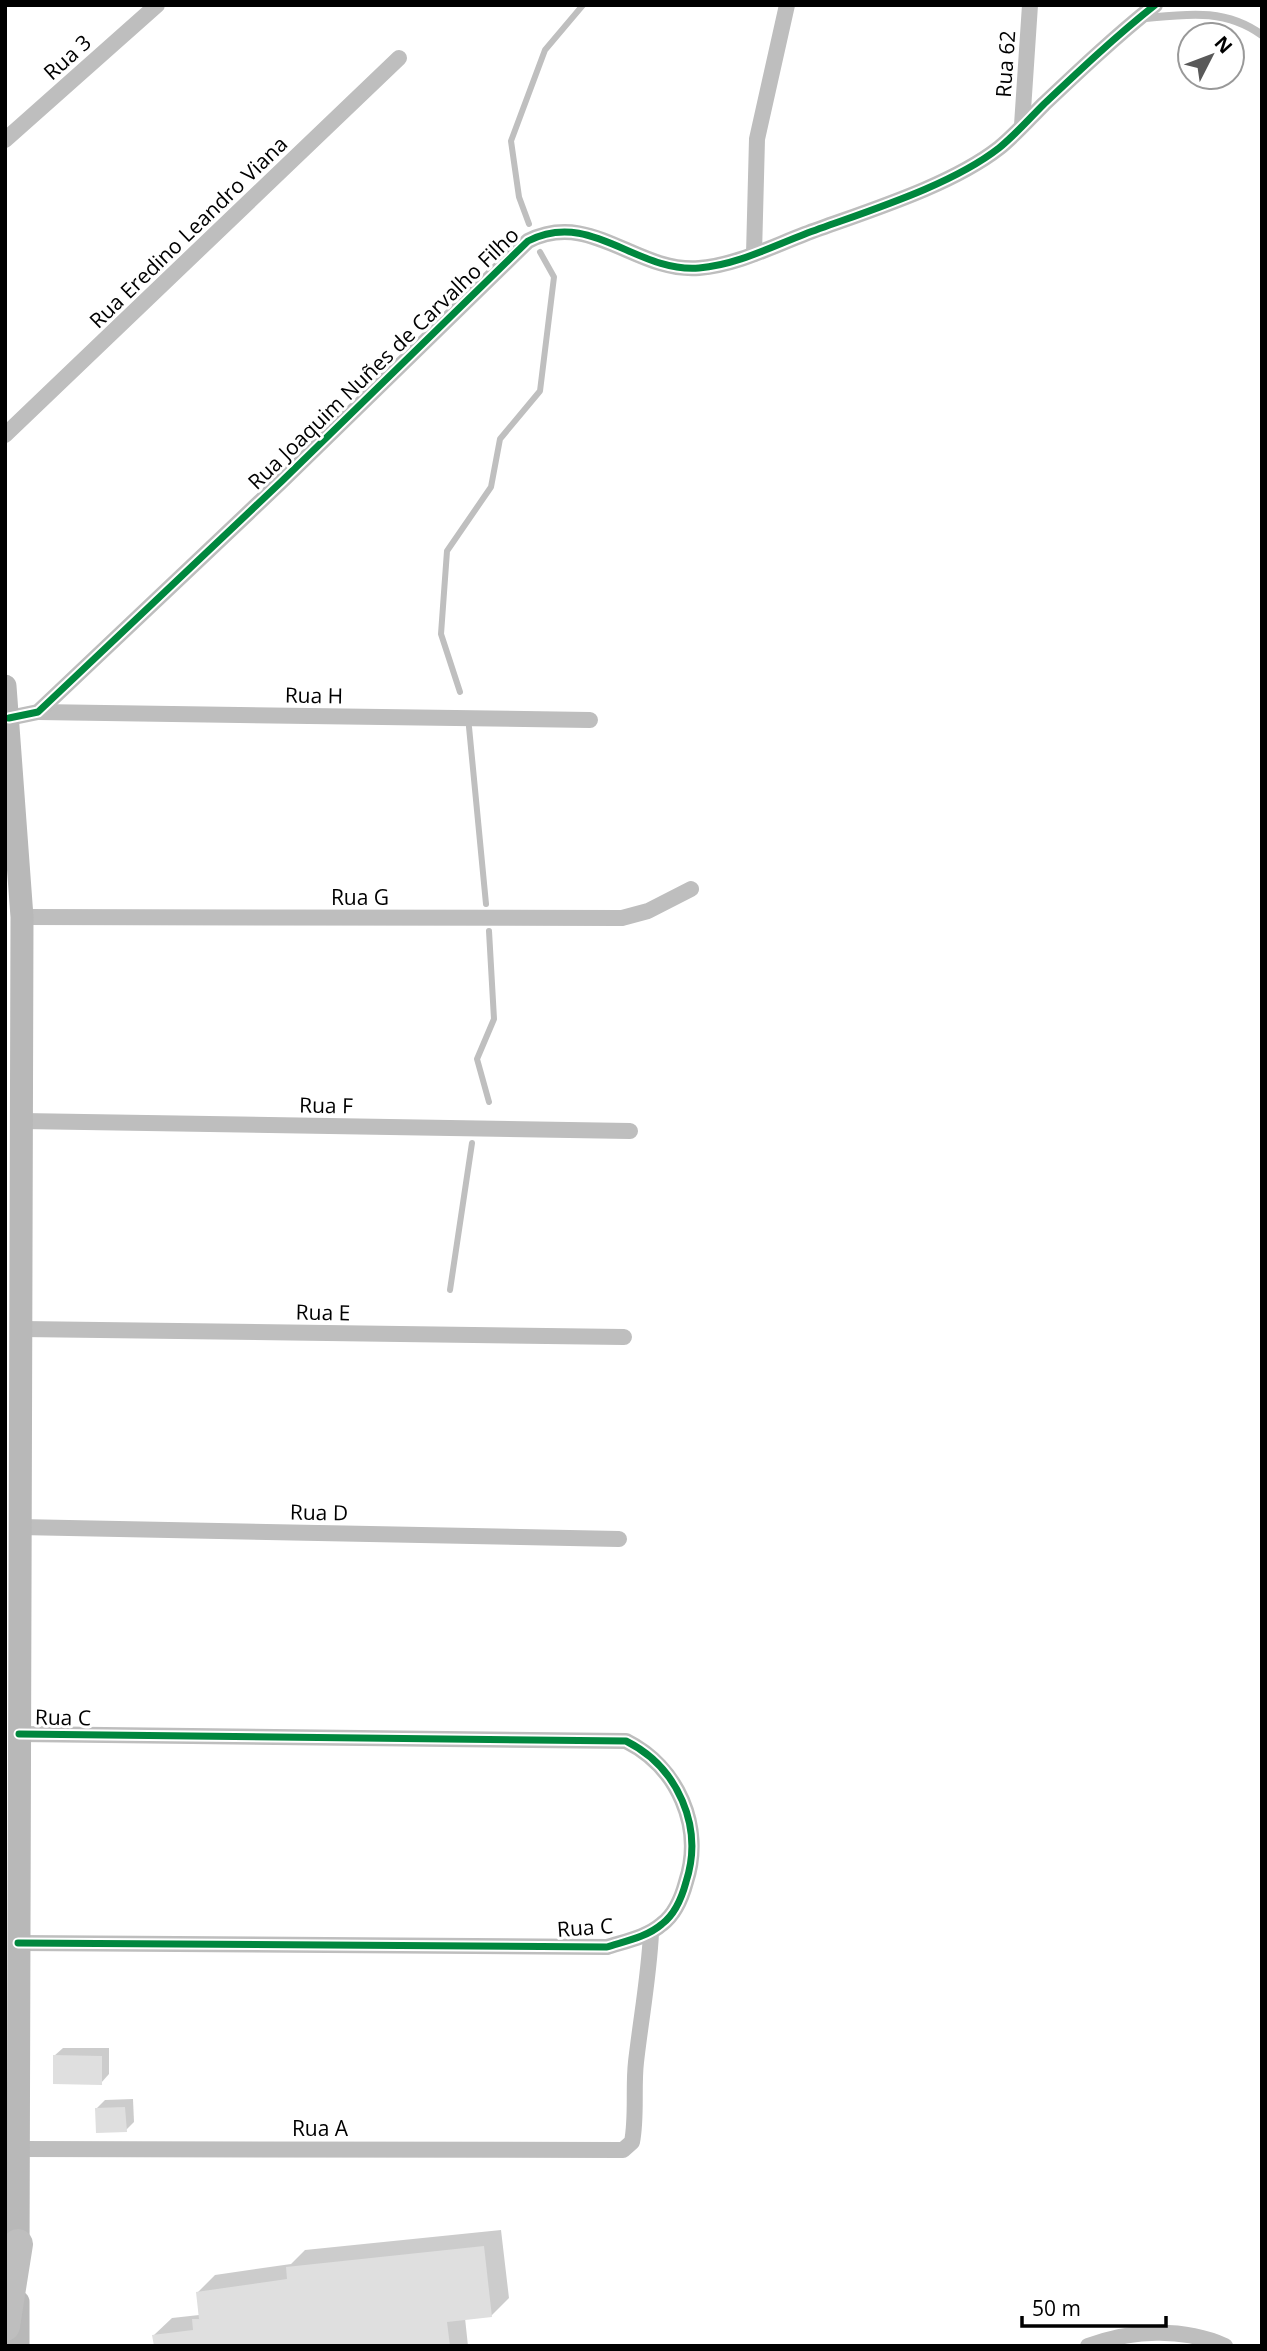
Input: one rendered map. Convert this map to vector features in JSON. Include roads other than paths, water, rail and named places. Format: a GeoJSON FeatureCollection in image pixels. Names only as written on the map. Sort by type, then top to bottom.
{"type":"FeatureCollection","features":[{"type":"Feature","properties":{"kind":"highway"},"geometry":{"type":"LineString","coordinates":[[5,2326],[18,2244]]}},
{"type":"Feature","properties":{"kind":"main road"},"geometry":{"type":"LineString","coordinates":[[5,686],[22,917],[18,2346]]}},
{"type":"Feature","properties":{"kind":"street","name":"Rua 3"},"geometry":{"type":"LineString","coordinates":[[5,140],[157,5]]}},
{"type":"Feature","properties":{"kind":"street"},"geometry":{"type":"LineString","coordinates":[[754,254],[757,139],[787,5]]}},
{"type":"Feature","properties":{"kind":"street","name":"Rua 62"},"geometry":{"type":"LineString","coordinates":[[1022,125],[1030,5]]}},
{"type":"Feature","properties":{"kind":"street","name":"Rua Joaquim Nuñes de Carvalho Filho"},"geometry":{"type":"LineString","coordinates":[[38,712],[282,481],[527,241],[553,231],[567,230],[593,236],[652,261],[683,268],[722,264],[754,254],[956,174],[997,149],[1155,5]]}},
{"type":"Feature","properties":{"kind":"street","name":"Rua Eredino Leandro Viana"},"geometry":{"type":"LineString","coordinates":[[5,435],[399,58]]}},
{"type":"Feature","properties":{"kind":"street"},"geometry":{"type":"LineString","coordinates":[[9,718],[38,712]]}},
{"type":"Feature","properties":{"kind":"street","name":"Rua H"},"geometry":{"type":"LineString","coordinates":[[38,712],[590,720]]}},
{"type":"Feature","properties":{"kind":"street","name":"Rua G"},"geometry":{"type":"LineString","coordinates":[[22,917],[622,919],[648,911],[691,889]]}},
{"type":"Feature","properties":{"kind":"street","name":"Rua F"},"geometry":{"type":"LineString","coordinates":[[22,1121],[630,1131]]}},
{"type":"Feature","properties":{"kind":"street","name":"Rua E"},"geometry":{"type":"LineString","coordinates":[[22,1329],[624,1337]]}},
{"type":"Feature","properties":{"kind":"street","name":"Rua D"},"geometry":{"type":"LineString","coordinates":[[19,1527],[619,1539]]}},
{"type":"Feature","properties":{"kind":"street","name":"Rua C"},"geometry":{"type":"LineString","coordinates":[[18,1943],[607,1947],[650,1933],[665,1923],[684,1890],[691,1868],[691,1826],[680,1795],[667,1775],[641,1749],[625,1741],[19,1734]]}},
{"type":"Feature","properties":{"kind":"street","name":"Rua A"},"geometry":{"type":"LineString","coordinates":[[17,2149],[622,2150],[632,2142],[635,2128],[636,2064],[647,1987],[650,1933]]}},
{"type":"Feature","properties":{"kind":"street"},"geometry":{"type":"LineString","coordinates":[[1088,2346],[1135,2333],[1161,2333],[1225,2346]]}},
{"type":"Feature","properties":{"kind":"lane"},"geometry":{"type":"LineString","coordinates":[[1139,18],[1205,13],[1235,20],[1262,35]]}},
{"type":"Feature","properties":{"kind":"waterway"},"geometry":{"type":"LineString","coordinates":[[529,224],[519,197],[511,141],[545,50],[583,5]]}},
{"type":"Feature","properties":{"kind":"waterway"},"geometry":{"type":"LineString","coordinates":[[460,692],[441,634],[447,551],[491,487],[500,439],[540,391],[554,277],[540,252]]}},
{"type":"Feature","properties":{"kind":"waterway"},"geometry":{"type":"LineString","coordinates":[[469,727],[486,904]]}},
{"type":"Feature","properties":{"kind":"waterway"},"geometry":{"type":"LineString","coordinates":[[489,931],[494,1019],[477,1059],[489,1102]]}},
{"type":"Feature","properties":{"kind":"waterway"},"geometry":{"type":"LineString","coordinates":[[450,1290],[472,1143]]}}]}
